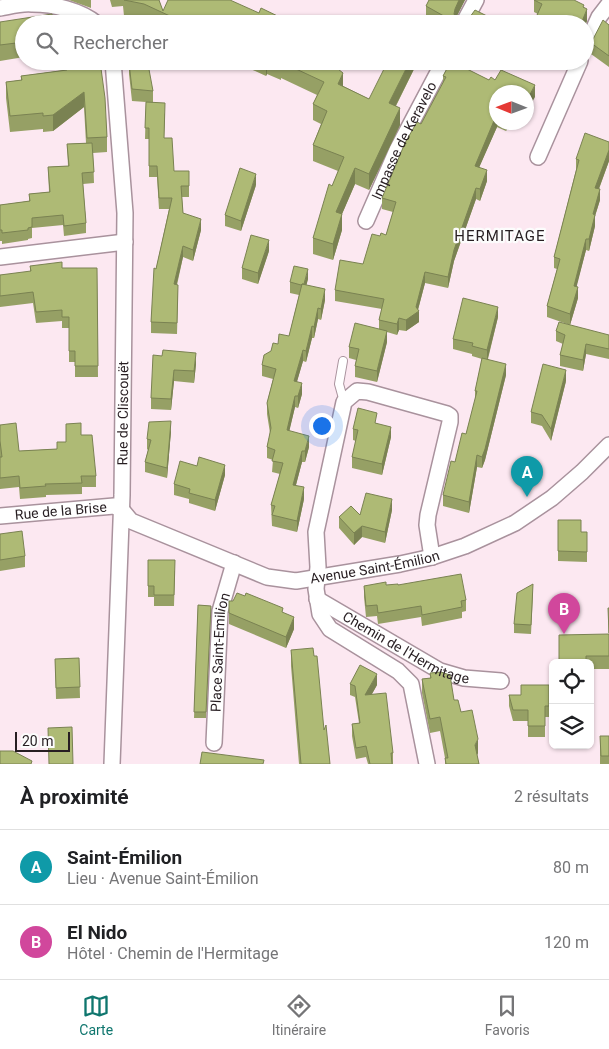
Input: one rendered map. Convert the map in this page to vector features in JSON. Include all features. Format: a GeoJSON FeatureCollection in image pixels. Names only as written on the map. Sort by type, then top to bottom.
{"type":"FeatureCollection","features":[{"type":"Feature","properties":{"kind":"street"},"geometry":{"type":"LineString","coordinates":[[468,15],[476,0]]}},
{"type":"Feature","properties":{"kind":"street"},"geometry":{"type":"LineString","coordinates":[[0,8],[25,4],[45,5],[82,15]]}},
{"type":"Feature","properties":{"kind":"street"},"geometry":{"type":"LineString","coordinates":[[594,29],[609,4]]}},
{"type":"Feature","properties":{"kind":"street","name":"Rue de Cliscouët"},"geometry":{"type":"LineString","coordinates":[[112,764],[121,509],[125,212],[114,70]]}},
{"type":"Feature","properties":{"kind":"street","name":"Impasse de Keravelo"},"geometry":{"type":"LineString","coordinates":[[366,221],[397,150],[439,70]]}},
{"type":"Feature","properties":{"kind":"street"},"geometry":{"type":"LineString","coordinates":[[538,157],[576,70]]}},
{"type":"Feature","properties":{"kind":"street"},"geometry":{"type":"LineString","coordinates":[[0,257],[124,242]]}},
{"type":"Feature","properties":{"kind":"street"},"geometry":{"type":"LineString","coordinates":[[427,764],[411,684],[398,670],[330,629],[320,614],[317,599],[316,532],[344,402],[357,391],[368,392],[450,416],[428,515],[427,525],[432,557]]}},
{"type":"Feature","properties":{"kind":"street","name":"Avenue Saint-Émilion"},"geometry":{"type":"LineString","coordinates":[[121,509],[131,521],[267,577],[296,581],[400,564],[432,557],[465,546],[515,522],[552,498],[609,445]]}},
{"type":"Feature","properties":{"kind":"street","name":"Rue de la Brise"},"geometry":{"type":"LineString","coordinates":[[0,516],[114,506],[121,509]]}},
{"type":"Feature","properties":{"kind":"street","name":"Place Saint-Emilion"},"geometry":{"type":"LineString","coordinates":[[214,743],[220,611],[234,563]]}},
{"type":"Feature","properties":{"kind":"street","name":"Chemin de l'Hermitage"},"geometry":{"type":"LineString","coordinates":[[317,599],[440,672],[472,679],[501,681]]}},
{"type":"Feature","properties":{"kind":"lane"},"geometry":{"type":"LineString","coordinates":[[343,361],[339,384],[344,402]]}},
{"type":"Feature","properties":{"kind":"building"},"geometry":{"type":"Polygon","coordinates":[[[124,0],[159,0],[163,11],[168,0],[230,0],[259,13],[261,8],[275,15],[168,15],[144,4],[124,0]]]}},
{"type":"Feature","properties":{"kind":"building"},"geometry":{"type":"Polygon","coordinates":[[[429,0],[459,0],[455,15],[442,15],[426,6],[429,0]]]}},
{"type":"Feature","properties":{"kind":"building"},"geometry":{"type":"Polygon","coordinates":[[[534,0],[574,0],[584,5],[583,7],[587,9],[585,15],[537,15],[542,4],[534,0]]]}},
{"type":"Feature","properties":{"kind":"building"},"geometry":{"type":"Polygon","coordinates":[[[475,10],[485,15],[471,15],[475,10]]]}},
{"type":"Feature","properties":{"kind":"building"},"geometry":{"type":"Polygon","coordinates":[[[15,20],[15,43],[0,45],[0,22],[15,20]]]}},
{"type":"Feature","properties":{"kind":"building"},"geometry":{"type":"Polygon","coordinates":[[[603,20],[609,25],[609,56],[594,45],[594,37],[603,20]]]}},
{"type":"Feature","properties":{"kind":"building"},"geometry":{"type":"Polygon","coordinates":[[[67,70],[101,70],[107,137],[87,138],[84,92],[53,115],[43,116],[43,113],[10,116],[6,82],[22,80],[21,76],[67,70]]]}},
{"type":"Feature","properties":{"kind":"building"},"geometry":{"type":"Polygon","coordinates":[[[130,70],[149,70],[153,91],[132,89],[130,70]]]}},
{"type":"Feature","properties":{"kind":"building"},"geometry":{"type":"Polygon","coordinates":[[[298,70],[339,70],[343,73],[338,84],[369,99],[384,70],[406,70],[389,103],[400,108],[369,174],[355,168],[336,212],[342,214],[333,244],[313,238],[329,184],[332,186],[344,157],[313,145],[327,111],[313,104],[324,82],[298,70]]]}},
{"type":"Feature","properties":{"kind":"building"},"geometry":{"type":"Polygon","coordinates":[[[446,70],[469,70],[489,80],[491,77],[495,80],[501,70],[535,85],[534,87],[534,85],[489,85],[490,130],[475,166],[487,170],[480,189],[476,188],[454,250],[448,277],[425,272],[416,307],[419,311],[406,320],[399,318],[397,324],[379,320],[384,299],[335,290],[340,260],[363,264],[372,234],[380,236],[381,233],[386,235],[396,202],[382,198],[405,143],[417,122],[421,124],[446,77],[443,76],[446,70]]]}},
{"type":"Feature","properties":{"kind":"building"},"geometry":{"type":"Polygon","coordinates":[[[146,102],[165,103],[164,138],[172,138],[174,171],[189,171],[189,186],[181,186],[183,213],[201,219],[193,250],[183,246],[174,284],[178,285],[177,323],[151,322],[154,268],[156,269],[172,198],[159,198],[157,166],[149,166],[149,128],[145,128],[146,102]]]}},
{"type":"Feature","properties":{"kind":"building"},"geometry":{"type":"Polygon","coordinates":[[[585,133],[609,142],[609,150],[595,188],[600,189],[593,214],[595,215],[589,239],[586,239],[574,286],[578,287],[570,314],[547,306],[560,259],[554,257],[579,160],[576,159],[585,133]]]}},
{"type":"Feature","properties":{"kind":"building"},"geometry":{"type":"Polygon","coordinates":[[[92,143],[94,172],[82,173],[86,223],[64,226],[63,215],[32,218],[32,227],[28,228],[28,230],[2,233],[2,230],[0,230],[0,205],[30,201],[29,194],[50,192],[48,167],[69,166],[67,144],[92,143]]]}},
{"type":"Feature","properties":{"kind":"building"},"geometry":{"type":"Polygon","coordinates":[[[240,168],[256,174],[241,221],[225,215],[240,168]]]}},
{"type":"Feature","properties":{"kind":"building"},"geometry":{"type":"Polygon","coordinates":[[[251,235],[269,240],[258,273],[242,268],[251,235]]]}},
{"type":"Feature","properties":{"kind":"building"},"geometry":{"type":"Polygon","coordinates":[[[62,262],[62,268],[97,268],[98,366],[75,366],[75,351],[69,351],[69,317],[62,317],[62,310],[36,312],[33,292],[0,296],[0,275],[31,271],[30,266],[62,262]]]}},
{"type":"Feature","properties":{"kind":"building"},"geometry":{"type":"Polygon","coordinates":[[[294,266],[308,269],[304,284],[290,282],[294,266]]]}},
{"type":"Feature","properties":{"kind":"building"},"geometry":{"type":"Polygon","coordinates":[[[302,284],[325,289],[321,309],[318,308],[314,327],[312,326],[306,351],[303,350],[294,381],[302,383],[298,396],[295,396],[287,430],[309,436],[305,451],[302,451],[293,485],[304,487],[297,521],[272,515],[275,506],[271,505],[283,463],[272,461],[275,450],[267,447],[271,428],[267,403],[276,369],[262,365],[264,355],[271,351],[273,343],[278,344],[279,334],[289,336],[302,284]]]}},
{"type":"Feature","properties":{"kind":"building"},"geometry":{"type":"Polygon","coordinates":[[[463,298],[498,307],[487,350],[472,346],[473,343],[453,339],[463,298]]]}},
{"type":"Feature","properties":{"kind":"building"},"geometry":{"type":"Polygon","coordinates":[[[559,322],[609,335],[609,349],[586,344],[583,360],[560,355],[565,335],[556,331],[559,322]]]}},
{"type":"Feature","properties":{"kind":"building"},"geometry":{"type":"Polygon","coordinates":[[[355,323],[387,331],[377,371],[355,366],[359,349],[349,347],[355,323]]]}},
{"type":"Feature","properties":{"kind":"building"},"geometry":{"type":"Polygon","coordinates":[[[163,350],[196,353],[194,371],[174,370],[171,399],[151,398],[153,355],[162,356],[163,350]]]}},
{"type":"Feature","properties":{"kind":"building"},"geometry":{"type":"Polygon","coordinates":[[[482,358],[506,364],[485,449],[482,457],[477,455],[469,502],[443,495],[451,461],[455,462],[462,433],[466,434],[477,391],[475,391],[482,358]]]}},
{"type":"Feature","properties":{"kind":"building"},"geometry":{"type":"Polygon","coordinates":[[[543,364],[566,370],[551,429],[542,415],[531,412],[543,364]]]}},
{"type":"Feature","properties":{"kind":"building"},"geometry":{"type":"Polygon","coordinates":[[[358,408],[377,413],[375,423],[391,427],[382,464],[352,457],[358,430],[353,429],[358,408]]]}},
{"type":"Feature","properties":{"kind":"building"},"geometry":{"type":"Polygon","coordinates":[[[171,421],[167,468],[145,462],[151,440],[147,439],[149,422],[171,421]]]}},
{"type":"Feature","properties":{"kind":"building"},"geometry":{"type":"Polygon","coordinates":[[[16,423],[19,451],[57,449],[57,442],[66,442],[66,424],[81,423],[81,435],[92,435],[96,476],[81,476],[82,483],[45,484],[46,486],[20,488],[19,476],[0,478],[0,457],[2,457],[0,425],[16,423]]]}},
{"type":"Feature","properties":{"kind":"building"},"geometry":{"type":"Polygon","coordinates":[[[199,457],[225,465],[215,500],[189,493],[190,489],[174,484],[180,461],[197,466],[199,457]]]}},
{"type":"Feature","properties":{"kind":"building"},"geometry":{"type":"Polygon","coordinates":[[[366,493],[392,499],[385,532],[362,526],[354,533],[339,517],[351,506],[360,515],[366,493]]]}},
{"type":"Feature","properties":{"kind":"building"},"geometry":{"type":"Polygon","coordinates":[[[558,520],[581,520],[581,532],[587,532],[587,552],[558,551],[558,520]]]}},
{"type":"Feature","properties":{"kind":"building"},"geometry":{"type":"Polygon","coordinates":[[[22,531],[25,556],[0,560],[0,534],[22,531]]]}},
{"type":"Feature","properties":{"kind":"building"},"geometry":{"type":"Polygon","coordinates":[[[148,560],[175,560],[174,595],[154,595],[154,586],[148,586],[148,560]]]}},
{"type":"Feature","properties":{"kind":"building"},"geometry":{"type":"Polygon","coordinates":[[[461,574],[466,600],[461,601],[462,607],[422,615],[421,606],[378,613],[377,605],[366,606],[364,586],[386,582],[386,585],[398,585],[461,574]]]}},
{"type":"Feature","properties":{"kind":"building"},"geometry":{"type":"Polygon","coordinates":[[[533,584],[531,625],[514,624],[517,593],[533,584]]]}},
{"type":"Feature","properties":{"kind":"building"},"geometry":{"type":"Polygon","coordinates":[[[237,593],[245,596],[246,593],[283,608],[282,612],[294,617],[286,637],[229,613],[229,601],[233,601],[237,593]]]}},
{"type":"Feature","properties":{"kind":"building"},"geometry":{"type":"Polygon","coordinates":[[[198,605],[211,606],[206,712],[194,712],[198,605]]]}},
{"type":"Feature","properties":{"kind":"building"},"geometry":{"type":"Polygon","coordinates":[[[609,634],[609,656],[586,656],[586,659],[559,659],[559,635],[609,634]]]}},
{"type":"Feature","properties":{"kind":"building"},"geometry":{"type":"Polygon","coordinates":[[[313,648],[314,656],[317,656],[324,730],[326,725],[330,764],[301,764],[291,650],[313,648]]]}},
{"type":"Feature","properties":{"kind":"building"},"geometry":{"type":"Polygon","coordinates":[[[79,658],[80,687],[56,688],[55,659],[79,658]]]}},
{"type":"Feature","properties":{"kind":"building"},"geometry":{"type":"Polygon","coordinates":[[[360,665],[377,674],[365,695],[386,693],[393,753],[391,753],[392,764],[370,764],[366,746],[356,748],[352,724],[360,723],[355,686],[350,684],[360,665]]]}},
{"type":"Feature","properties":{"kind":"building"},"geometry":{"type":"Polygon","coordinates":[[[441,672],[450,675],[454,700],[458,700],[461,712],[472,710],[478,739],[475,745],[479,764],[446,764],[445,758],[448,758],[440,717],[430,719],[422,679],[431,678],[430,673],[441,672]]]}},
{"type":"Feature","properties":{"kind":"building"},"geometry":{"type":"Polygon","coordinates":[[[521,685],[549,685],[549,706],[545,706],[545,726],[528,726],[528,710],[513,710],[509,695],[521,695],[521,685]]]}},
{"type":"Feature","properties":{"kind":"building"},"geometry":{"type":"Polygon","coordinates":[[[72,727],[73,764],[49,764],[48,728],[72,727]]]}},
{"type":"Feature","properties":{"kind":"building"},"geometry":{"type":"Polygon","coordinates":[[[600,736],[609,736],[609,756],[601,756],[600,736]]]}},
{"type":"Feature","properties":{"kind":"building"},"geometry":{"type":"Polygon","coordinates":[[[0,751],[13,751],[32,761],[31,764],[0,764],[0,751]]]}},
{"type":"Feature","properties":{"kind":"building"},"geometry":{"type":"Polygon","coordinates":[[[202,752],[264,760],[263,764],[200,764],[202,752]]]}},
{"type":"Feature","properties":{"kind":"place","name":"Saint-Émilion"},"geometry":{"type":"Point","coordinates":[527,497]}},
{"type":"Feature","properties":{"kind":"place","name":"El Nido"},"geometry":{"type":"Point","coordinates":[564,634]}},
{"type":"Feature","properties":{"kind":"district","name":"HERMITAGE"},"geometry":{"type":"Point","coordinates":[500,236]}}]}
